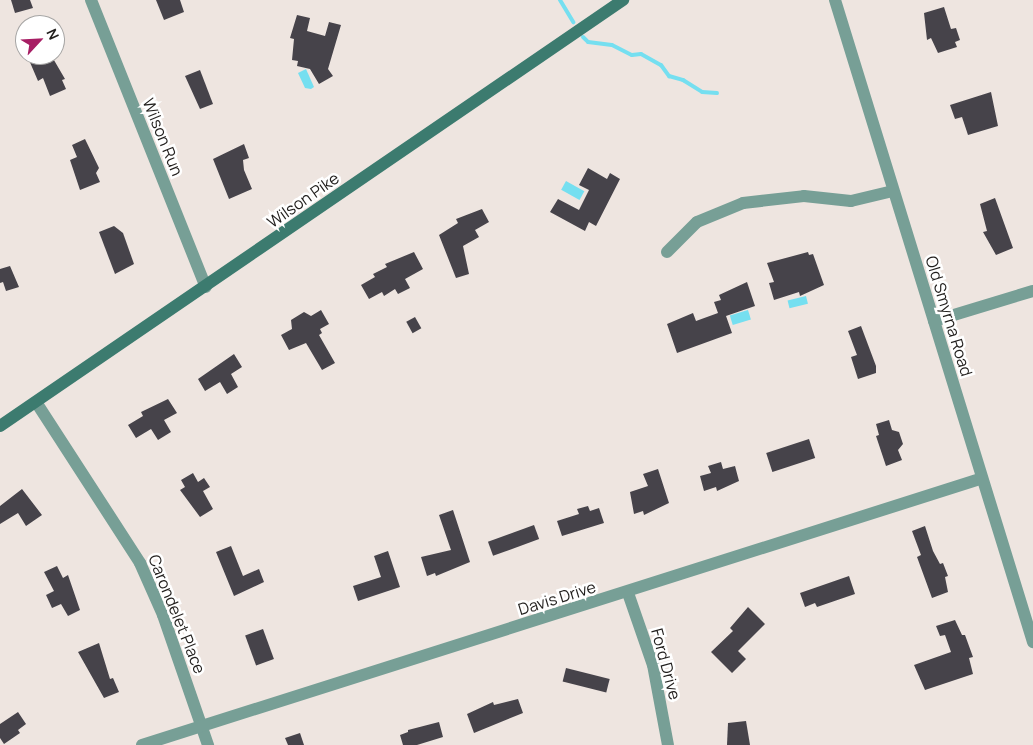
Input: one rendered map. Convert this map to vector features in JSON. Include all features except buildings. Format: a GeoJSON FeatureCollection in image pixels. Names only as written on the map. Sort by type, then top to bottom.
{"type":"FeatureCollection","features":[{"type":"Feature","properties":{"kind":"main road","name":"Wilson Pike"},"geometry":{"type":"LineString","coordinates":[[0,426],[206,287],[623,0]]}},
{"type":"Feature","properties":{"kind":"street","name":"Wilson Run"},"geometry":{"type":"LineString","coordinates":[[91,0],[206,287]]}},
{"type":"Feature","properties":{"kind":"street","name":"Old Smyrna Road"},"geometry":{"type":"LineString","coordinates":[[835,0],[934,321],[980,479],[1033,642]]}},
{"type":"Feature","properties":{"kind":"street"},"geometry":{"type":"LineString","coordinates":[[667,252],[697,222],[744,203],[804,196],[851,201],[894,191]]}},
{"type":"Feature","properties":{"kind":"street"},"geometry":{"type":"LineString","coordinates":[[934,321],[1033,291]]}},
{"type":"Feature","properties":{"kind":"street","name":"Carondelet Place"},"geometry":{"type":"LineString","coordinates":[[36,402],[140,563],[163,615],[208,745]]}},
{"type":"Feature","properties":{"kind":"street","name":"Davis Drive"},"geometry":{"type":"LineString","coordinates":[[142,745],[628,593],[980,479]]}},
{"type":"Feature","properties":{"kind":"street","name":"Ford Drive"},"geometry":{"type":"LineString","coordinates":[[628,593],[653,665],[668,745]]}},
{"type":"Feature","properties":{"kind":"water"},"geometry":{"type":"Polygon","coordinates":[[[306,69],[314,87],[311,89],[305,88],[298,73],[306,69]]]}},
{"type":"Feature","properties":{"kind":"water"},"geometry":{"type":"Polygon","coordinates":[[[566,181],[584,191],[580,200],[561,190],[566,181]]]}},
{"type":"Feature","properties":{"kind":"water"},"geometry":{"type":"Polygon","coordinates":[[[806,296],[808,304],[789,308],[788,301],[806,296]]]}},
{"type":"Feature","properties":{"kind":"water"},"geometry":{"type":"Polygon","coordinates":[[[748,310],[751,320],[733,325],[730,316],[748,310]]]}},
{"type":"Feature","properties":{"kind":"waterway"},"geometry":{"type":"LineString","coordinates":[[560,0],[573,22]]}},
{"type":"Feature","properties":{"kind":"waterway"},"geometry":{"type":"LineString","coordinates":[[583,37],[588,42],[612,45],[632,55],[641,54],[661,65],[669,76],[683,80],[702,92],[717,93]]}}]}
